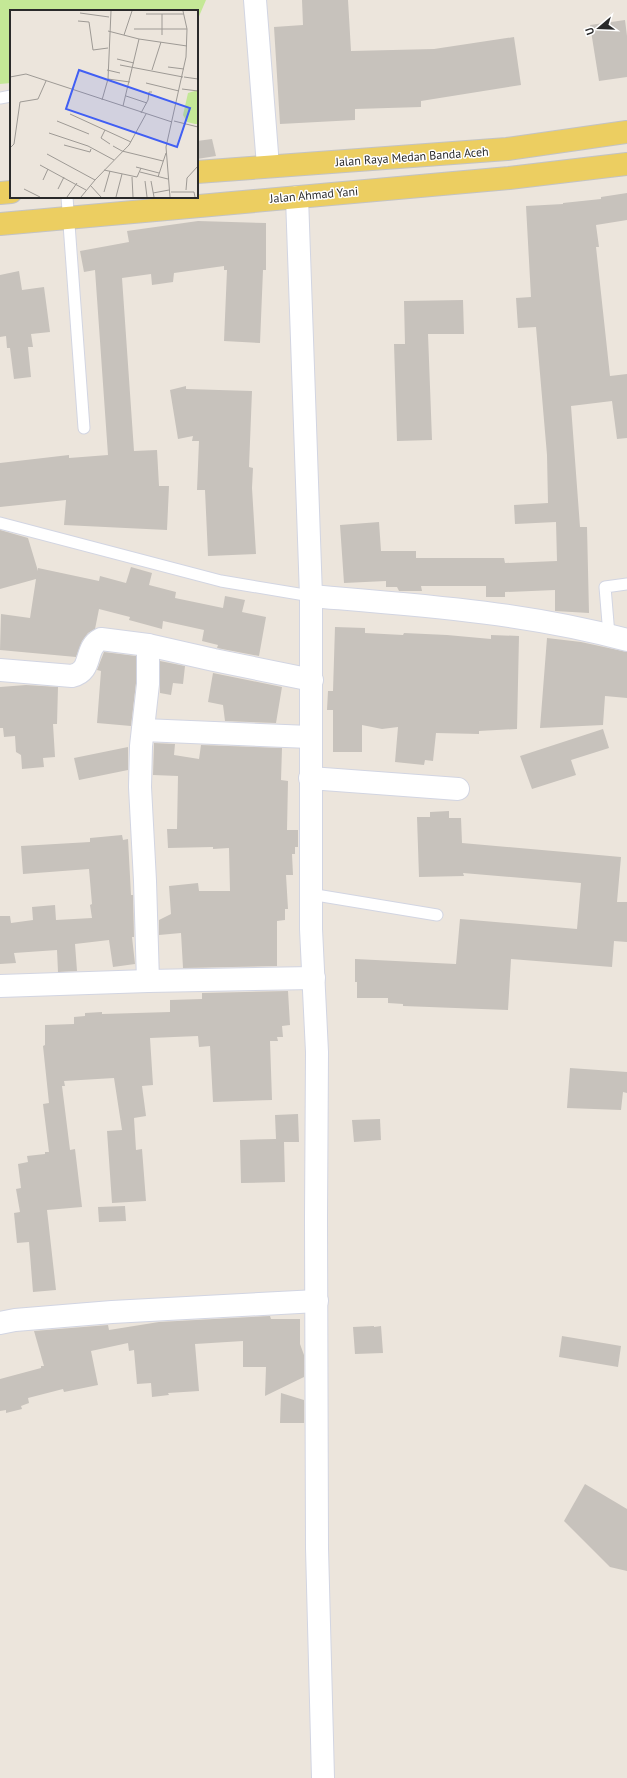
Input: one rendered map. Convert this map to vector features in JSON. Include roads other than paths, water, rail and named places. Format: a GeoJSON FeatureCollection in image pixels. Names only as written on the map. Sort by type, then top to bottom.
{"type":"FeatureCollection","features":[{"type":"Feature","properties":{"kind":"main road","name":"Jalan Raya Medan Banda Aceh"},"geometry":{"type":"LineString","coordinates":[[198,172],[268,166],[308,165],[507,149],[627,132]]}},
{"type":"Feature","properties":{"kind":"main road","name":"Jalan Ahmad Yani"},"geometry":{"type":"LineString","coordinates":[[0,224],[67,208],[297,197],[508,178],[627,164]]}},
{"type":"Feature","properties":{"kind":"main road"},"geometry":{"type":"LineString","coordinates":[[0,193],[10,192]]}},
{"type":"Feature","properties":{"kind":"street"},"geometry":{"type":"LineString","coordinates":[[255,0],[268,166]]}},
{"type":"Feature","properties":{"kind":"street"},"geometry":{"type":"LineString","coordinates":[[297,197],[311,596],[312,680],[310,737],[310,894],[317,1052],[317,1548],[323,1778]]}},
{"type":"Feature","properties":{"kind":"street"},"geometry":{"type":"LineString","coordinates":[[311,596],[408,604],[543,620],[618,638]]}},
{"type":"Feature","properties":{"kind":"street"},"geometry":{"type":"LineString","coordinates":[[0,670],[72,676],[79,674],[85,669],[91,649],[96,642],[101,639],[148,644],[214,660],[312,680]]}},
{"type":"Feature","properties":{"kind":"street"},"geometry":{"type":"LineString","coordinates":[[148,644],[148,684],[143,730],[140,787],[148,981]]}},
{"type":"Feature","properties":{"kind":"street"},"geometry":{"type":"LineString","coordinates":[[143,730],[310,737]]}},
{"type":"Feature","properties":{"kind":"street"},"geometry":{"type":"LineString","coordinates":[[310,778],[458,789]]}},
{"type":"Feature","properties":{"kind":"street"},"geometry":{"type":"LineString","coordinates":[[0,986],[148,981],[314,978]]}},
{"type":"Feature","properties":{"kind":"street"},"geometry":{"type":"LineString","coordinates":[[0,1323],[15,1320],[112,1312],[317,1301]]}},
{"type":"Feature","properties":{"kind":"lane"},"geometry":{"type":"LineString","coordinates":[[0,98],[10,96]]}},
{"type":"Feature","properties":{"kind":"lane"},"geometry":{"type":"LineString","coordinates":[[67,208],[84,428]]}},
{"type":"Feature","properties":{"kind":"lane"},"geometry":{"type":"LineString","coordinates":[[0,523],[221,581],[311,596]]}},
{"type":"Feature","properties":{"kind":"lane"},"geometry":{"type":"LineString","coordinates":[[618,638],[605,587],[627,584]]}},
{"type":"Feature","properties":{"kind":"lane"},"geometry":{"type":"LineString","coordinates":[[310,894],[437,915]]}}]}
